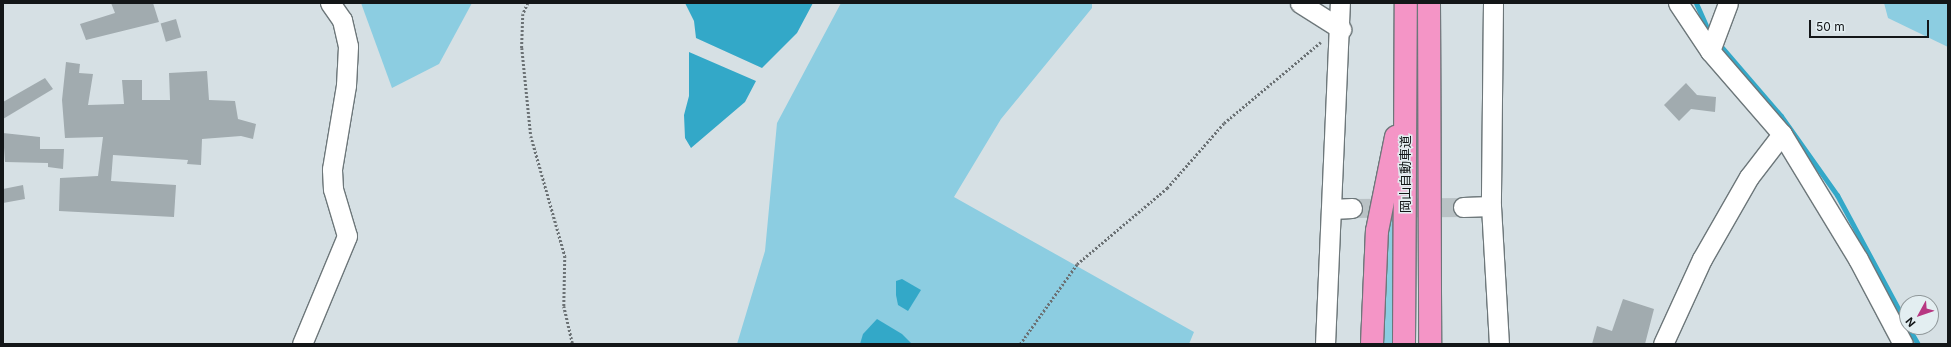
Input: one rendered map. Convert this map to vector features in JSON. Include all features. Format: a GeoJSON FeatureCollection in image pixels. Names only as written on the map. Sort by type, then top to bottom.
{"type":"FeatureCollection","features":[{"type":"Feature","properties":{"kind":"highway","name":"岡山自動車道"},"geometry":{"type":"LineString","coordinates":[[1404,344],[1406,3]]}},
{"type":"Feature","properties":{"kind":"highway","name":"岡山自動車道"},"geometry":{"type":"LineString","coordinates":[[1429,3],[1430,344]]}},
{"type":"Feature","properties":{"kind":"highway"},"geometry":{"type":"LineString","coordinates":[[1372,344],[1377,231],[1406,87]]}},
{"type":"Feature","properties":{"kind":"highway"},"geometry":{"type":"LineString","coordinates":[[1430,283],[1434,344]]}},
{"type":"Feature","properties":{"kind":"street"},"geometry":{"type":"LineString","coordinates":[[302,344],[347,236],[333,189],[332,169],[346,85],[348,46],[342,20],[330,3]]}},
{"type":"Feature","properties":{"kind":"street"},"geometry":{"type":"LineString","coordinates":[[1300,3],[1341,29]]}},
{"type":"Feature","properties":{"kind":"street"},"geometry":{"type":"LineString","coordinates":[[1325,344],[1341,29],[1340,3]]}},
{"type":"Feature","properties":{"kind":"street"},"geometry":{"type":"LineString","coordinates":[[1493,3],[1491,206],[1499,344]]}},
{"type":"Feature","properties":{"kind":"street"},"geometry":{"type":"LineString","coordinates":[[1678,3],[1713,42],[1782,134],[1858,259],[1903,344]]}},
{"type":"Feature","properties":{"kind":"street"},"geometry":{"type":"LineString","coordinates":[[1713,42],[1728,3]]}},
{"type":"Feature","properties":{"kind":"street"},"geometry":{"type":"LineString","coordinates":[[1663,344],[1702,258],[1749,177],[1782,134]]}},
{"type":"Feature","properties":{"kind":"street"},"geometry":{"type":"LineString","coordinates":[[1463,207],[1491,206]]}},
{"type":"Feature","properties":{"kind":"street"},"geometry":{"type":"LineString","coordinates":[[1332,209],[1352,208]]}},
{"type":"Feature","properties":{"kind":"path"},"geometry":{"type":"LineString","coordinates":[[528,3],[523,14],[522,48],[531,136],[565,256],[564,306],[573,344]]}},
{"type":"Feature","properties":{"kind":"path"},"geometry":{"type":"LineString","coordinates":[[1020,344],[1077,264],[1167,188],[1224,123],[1341,29]]}},
{"type":"Feature","properties":{"kind":"shaded area"},"geometry":{"type":"Polygon","coordinates":[[[361,3],[472,3],[439,64],[392,88],[361,3]]]}},
{"type":"Feature","properties":{"kind":"shaded area"},"geometry":{"type":"Polygon","coordinates":[[[685,3],[813,3],[797,33],[762,68],[696,38],[694,21],[685,3]]]}},
{"type":"Feature","properties":{"kind":"shaded area"},"geometry":{"type":"Polygon","coordinates":[[[841,3],[1092,3],[1092,8],[1001,119],[954,197],[1194,332],[1189,344],[737,344],[765,251],[777,123],[841,3]]]}},
{"type":"Feature","properties":{"kind":"shaded area"},"geometry":{"type":"Polygon","coordinates":[[[1884,3],[1948,3],[1948,47],[1888,18],[1884,3]]]}},
{"type":"Feature","properties":{"kind":"shaded area"},"geometry":{"type":"Polygon","coordinates":[[[689,52],[756,81],[745,102],[691,148],[685,138],[684,115],[689,96],[689,52]]]}},
{"type":"Feature","properties":{"kind":"shaded area"},"geometry":{"type":"Polygon","coordinates":[[[1393,194],[1392,344],[1378,344],[1378,311],[1393,194]]]}},
{"type":"Feature","properties":{"kind":"shaded area"},"geometry":{"type":"Polygon","coordinates":[[[902,279],[921,290],[908,311],[898,305],[896,295],[896,281],[902,279]]]}},
{"type":"Feature","properties":{"kind":"shaded area"},"geometry":{"type":"Polygon","coordinates":[[[877,319],[902,334],[912,344],[860,344],[863,334],[877,319]]]}},
{"type":"Feature","properties":{"kind":"building"},"geometry":{"type":"Polygon","coordinates":[[[111,3],[153,3],[159,22],[86,40],[80,24],[115,13],[111,3]]]}},
{"type":"Feature","properties":{"kind":"building"},"geometry":{"type":"Polygon","coordinates":[[[176,19],[181,37],[166,42],[161,23],[176,19]]]}},
{"type":"Feature","properties":{"kind":"building"},"geometry":{"type":"Polygon","coordinates":[[[66,62],[80,64],[79,73],[93,74],[88,105],[124,104],[122,80],[142,80],[142,100],[170,100],[169,73],[207,71],[209,100],[235,101],[238,119],[256,124],[253,139],[241,136],[202,139],[201,165],[187,164],[188,160],[113,155],[111,181],[176,185],[174,217],[59,211],[60,178],[98,176],[103,137],[65,138],[62,100],[66,62]]]}},
{"type":"Feature","properties":{"kind":"building"},"geometry":{"type":"Polygon","coordinates":[[[45,78],[53,89],[3,119],[3,102],[45,78]]]}},
{"type":"Feature","properties":{"kind":"building"},"geometry":{"type":"Polygon","coordinates":[[[1686,83],[1697,95],[1716,97],[1715,112],[1691,109],[1679,121],[1664,105],[1686,83]]]}},
{"type":"Feature","properties":{"kind":"building"},"geometry":{"type":"Polygon","coordinates":[[[3,133],[40,137],[40,149],[64,149],[63,169],[48,167],[48,163],[5,162],[3,133]]]}},
{"type":"Feature","properties":{"kind":"building"},"geometry":{"type":"Polygon","coordinates":[[[23,185],[25,199],[3,203],[3,189],[23,185]]]}},
{"type":"Feature","properties":{"kind":"building"},"geometry":{"type":"Polygon","coordinates":[[[1623,299],[1654,309],[1645,344],[1592,344],[1597,326],[1612,331],[1623,299]]]}},
{"type":"Feature","properties":{"kind":"waterway"},"geometry":{"type":"LineString","coordinates":[[1696,3],[1709,32]]}},
{"type":"Feature","properties":{"kind":"waterway"},"geometry":{"type":"LineString","coordinates":[[1718,43],[1781,116],[1837,195],[1899,310]]}},
{"type":"Feature","properties":{"kind":"waterway"},"geometry":{"type":"LineString","coordinates":[[1913,335],[1918,344]]}},
{"type":"Feature","properties":{"kind":"tunnel"},"geometry":{"type":"LineString","coordinates":[[1352,208],[1463,207]]}}]}
